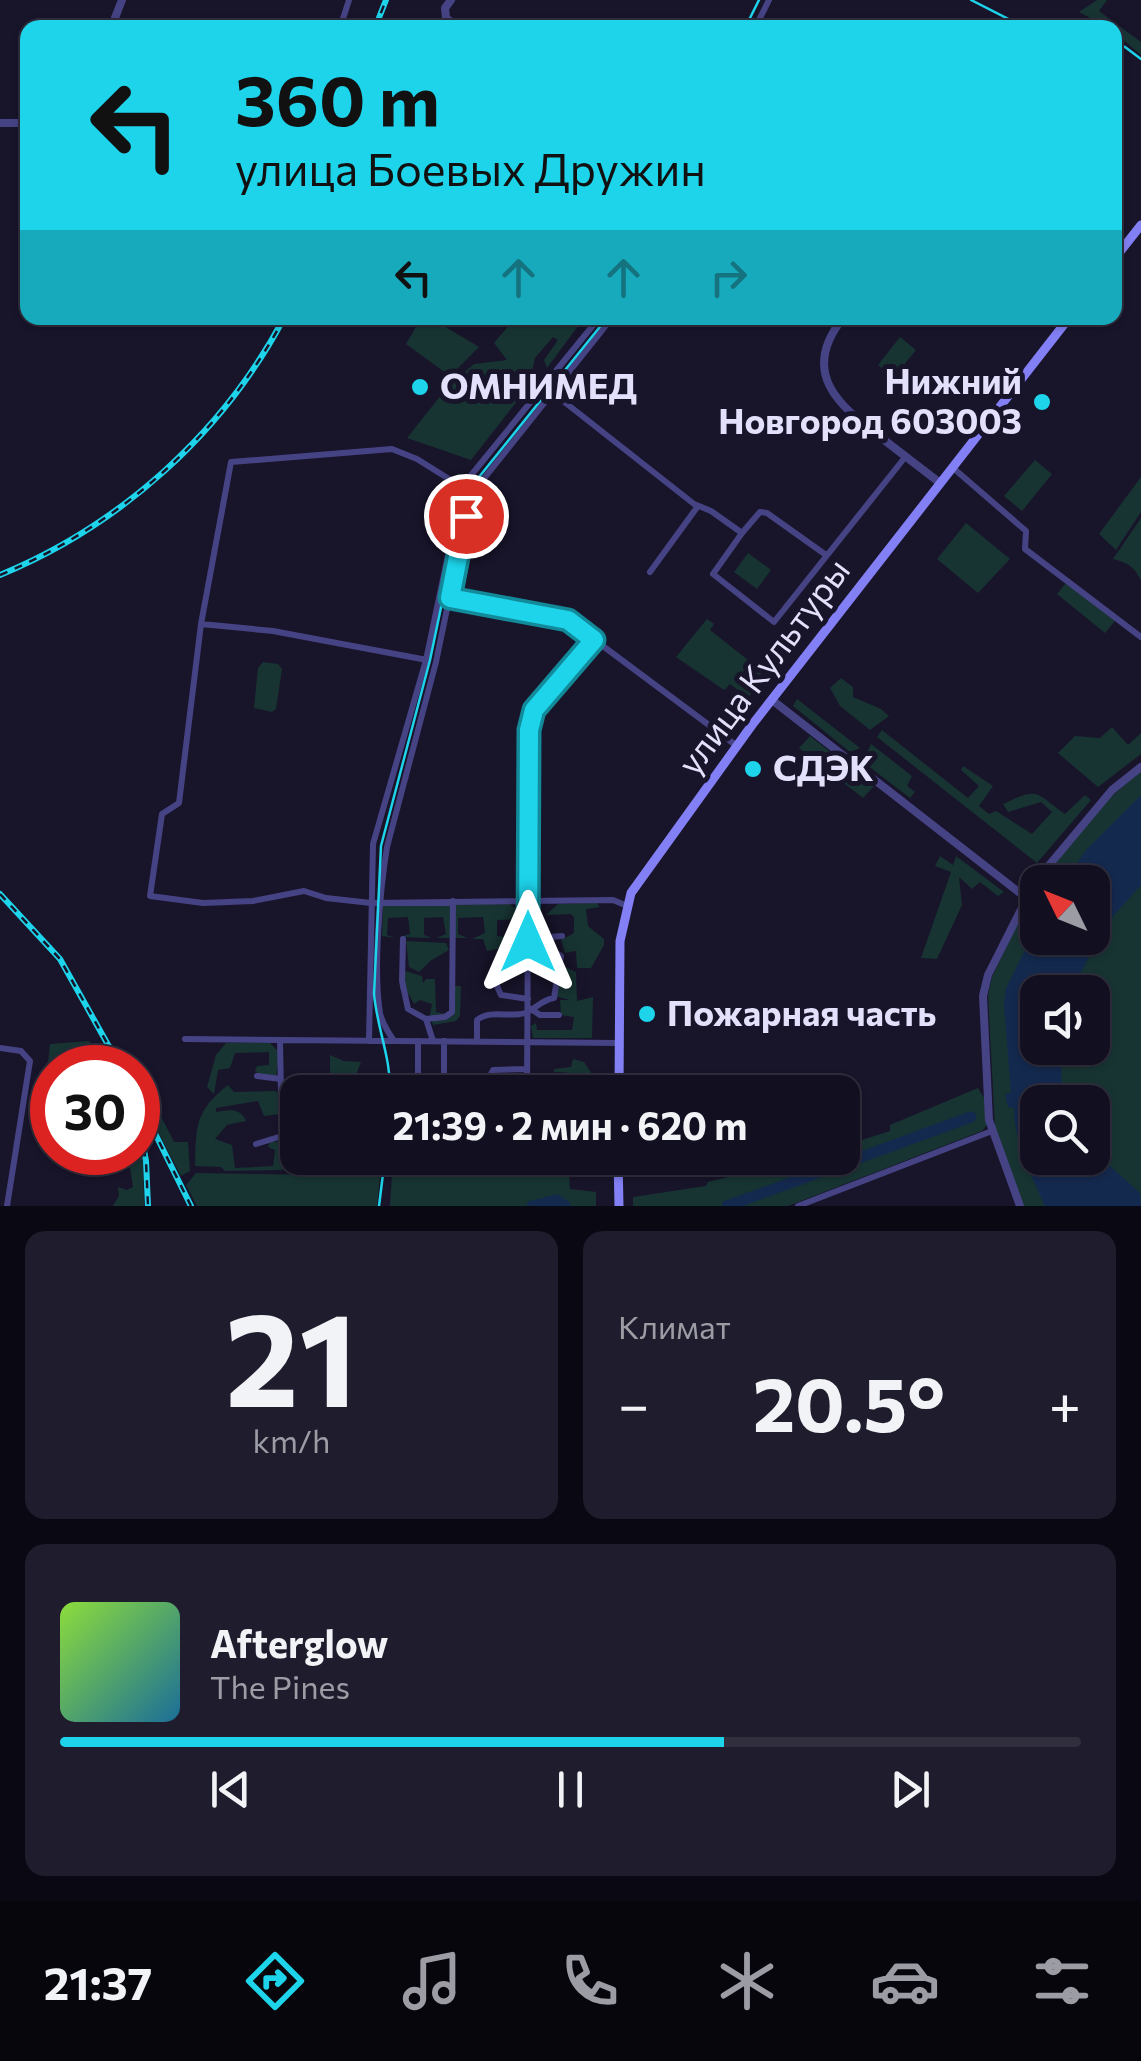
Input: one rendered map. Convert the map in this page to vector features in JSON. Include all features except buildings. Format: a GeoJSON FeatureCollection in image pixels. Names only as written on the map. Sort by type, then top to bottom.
{"type":"FeatureCollection","features":[{"type":"Feature","properties":{"kind":"main road"},"geometry":{"type":"LineString","coordinates":[[1122,249],[1141,225]]}},
{"type":"Feature","properties":{"kind":"main road","name":"улица Культуры"},"geometry":{"type":"LineString","coordinates":[[619,1075],[620,942],[626,904],[642,874],[736,746],[1064,325]]}},
{"type":"Feature","properties":{"kind":"main road"},"geometry":{"type":"LineString","coordinates":[[618,1175],[619,1206]]}},
{"type":"Feature","properties":{"kind":"street"},"geometry":{"type":"LineString","coordinates":[[368,1041],[374,844],[426,660],[464,488],[593,325]]}},
{"type":"Feature","properties":{"kind":"street"},"geometry":{"type":"LineString","coordinates":[[394,1041],[383,1024],[378,990],[386,847],[436,662],[466,516],[473,494],[607,325]]}},
{"type":"Feature","properties":{"kind":"street"},"geometry":{"type":"LineString","coordinates":[[839,325],[826,346],[827,383],[835,398],[850,414],[940,482]]}},
{"type":"Feature","properties":{"kind":"street"},"geometry":{"type":"LineString","coordinates":[[553,394],[696,505],[742,533]]}},
{"type":"Feature","properties":{"kind":"street"},"geometry":{"type":"LineString","coordinates":[[473,494],[417,459],[392,449],[230,462],[201,624],[179,803],[162,814],[150,896],[254,901],[304,890],[326,898],[370,903],[528,899],[613,900],[626,904]]}},
{"type":"Feature","properties":{"kind":"street"},"geometry":{"type":"LineString","coordinates":[[826,556],[767,513],[760,512],[713,574],[774,622],[906,456]]}},
{"type":"Feature","properties":{"kind":"street"},"geometry":{"type":"LineString","coordinates":[[952,468],[1026,531],[1025,549],[1141,637]]}},
{"type":"Feature","properties":{"kind":"street"},"geometry":{"type":"LineString","coordinates":[[650,572],[696,505]]}},
{"type":"Feature","properties":{"kind":"street"},"geometry":{"type":"LineString","coordinates":[[440,596],[568,620],[736,746]]}},
{"type":"Feature","properties":{"kind":"street"},"geometry":{"type":"LineString","coordinates":[[201,624],[273,631],[436,662]]}},
{"type":"Feature","properties":{"kind":"street"},"geometry":{"type":"LineString","coordinates":[[528,1075],[529,730],[534,710],[594,640]]}},
{"type":"Feature","properties":{"kind":"street"},"geometry":{"type":"LineString","coordinates":[[772,700],[1020,893]]}},
{"type":"Feature","properties":{"kind":"street"},"geometry":{"type":"LineString","coordinates":[[1048,865],[1112,790],[1141,767]]}},
{"type":"Feature","properties":{"kind":"street"},"geometry":{"type":"LineString","coordinates":[[403,939],[402,981],[408,1009],[426,1018],[445,1017],[452,1012],[453,901]]}},
{"type":"Feature","properties":{"kind":"street"},"geometry":{"type":"LineString","coordinates":[[1020,908],[988,975],[984,996],[992,1131],[1020,1206]]}},
{"type":"Feature","properties":{"kind":"street"},"geometry":{"type":"LineString","coordinates":[[528,999],[502,994],[495,966],[500,956],[528,942],[562,936]]}},
{"type":"Feature","properties":{"kind":"street"},"geometry":{"type":"LineString","coordinates":[[528,942],[561,956],[554,998],[542,1000],[529,1011]]}},
{"type":"Feature","properties":{"kind":"street"},"geometry":{"type":"LineString","coordinates":[[476,1041],[477,1020],[483,1015],[529,1011],[559,1015]]}},
{"type":"Feature","properties":{"kind":"street"},"geometry":{"type":"LineString","coordinates":[[426,1018],[433,1042]]}},
{"type":"Feature","properties":{"kind":"street"},"geometry":{"type":"LineString","coordinates":[[185,1040],[620,1043]]}},
{"type":"Feature","properties":{"kind":"street"},"geometry":{"type":"LineString","coordinates":[[280,1040],[281,1075]]}},
{"type":"Feature","properties":{"kind":"street"},"geometry":{"type":"LineString","coordinates":[[418,1041],[418,1075]]}},
{"type":"Feature","properties":{"kind":"street"},"geometry":{"type":"LineString","coordinates":[[444,1042],[444,1075]]}},
{"type":"Feature","properties":{"kind":"street"},"geometry":{"type":"LineString","coordinates":[[0,1048],[27,1055],[30,1064],[7,1206]]}},
{"type":"Feature","properties":{"kind":"street"},"geometry":{"type":"LineString","coordinates":[[490,1075],[492,1070],[528,1070]]}},
{"type":"Feature","properties":{"kind":"street"},"geometry":{"type":"LineString","coordinates":[[256,1076],[280,1079]]}},
{"type":"Feature","properties":{"kind":"street"},"geometry":{"type":"LineString","coordinates":[[798,1206],[992,1131]]}},
{"type":"Feature","properties":{"kind":"street"},"geometry":{"type":"LineString","coordinates":[[256,1144],[280,1137]]}},
{"type":"Feature","properties":{"kind":"green space"},"geometry":{"type":"Polygon","coordinates":[[[1097,0],[1107,0],[1099,11],[1111,20],[1094,20],[1079,12],[1097,0]]]}},
{"type":"Feature","properties":{"kind":"green space"},"geometry":{"type":"Polygon","coordinates":[[[1122,28],[1141,42],[1141,55],[1122,39],[1122,28]]]}},
{"type":"Feature","properties":{"kind":"green space"},"geometry":{"type":"Polygon","coordinates":[[[445,325],[479,347],[450,376],[406,344],[416,327],[445,325]]]}},
{"type":"Feature","properties":{"kind":"green space"},"geometry":{"type":"Polygon","coordinates":[[[509,325],[579,325],[547,368],[544,360],[558,340],[553,337],[535,358],[529,386],[471,460],[407,438],[449,385],[474,364],[507,360],[494,343],[509,325]]]}},
{"type":"Feature","properties":{"kind":"green space"},"geometry":{"type":"Polygon","coordinates":[[[900,337],[916,350],[893,378],[878,365],[900,337]]]}},
{"type":"Feature","properties":{"kind":"green space"},"geometry":{"type":"Polygon","coordinates":[[[1035,460],[1052,474],[1022,511],[1004,496],[1035,460]]]}},
{"type":"Feature","properties":{"kind":"green space"},"geometry":{"type":"Polygon","coordinates":[[[1141,477],[1141,512],[1116,550],[1099,534],[1141,477]]]}},
{"type":"Feature","properties":{"kind":"green space"},"geometry":{"type":"Polygon","coordinates":[[[1141,518],[1141,581],[1130,566],[1113,559],[1141,518]]]}},
{"type":"Feature","properties":{"kind":"green space"},"geometry":{"type":"Polygon","coordinates":[[[966,523],[1010,559],[978,593],[937,559],[966,523]]]}},
{"type":"Feature","properties":{"kind":"green space"},"geometry":{"type":"Polygon","coordinates":[[[748,553],[771,570],[757,589],[734,572],[748,553]]]}},
{"type":"Feature","properties":{"kind":"green space"},"geometry":{"type":"Polygon","coordinates":[[[1066,583],[1115,621],[1105,633],[1057,594],[1066,583]]]}},
{"type":"Feature","properties":{"kind":"green space"},"geometry":{"type":"Polygon","coordinates":[[[707,619],[714,624],[710,630],[766,674],[748,698],[730,684],[724,690],[676,657],[707,619]]]}},
{"type":"Feature","properties":{"kind":"green space"},"geometry":{"type":"Polygon","coordinates":[[[263,662],[278,664],[282,669],[276,709],[272,712],[254,708],[258,668],[263,662]]]}},
{"type":"Feature","properties":{"kind":"green space"},"geometry":{"type":"Polygon","coordinates":[[[841,678],[853,687],[853,697],[889,716],[870,730],[840,706],[830,688],[841,678]]]}},
{"type":"Feature","properties":{"kind":"green space"},"geometry":{"type":"Polygon","coordinates":[[[797,699],[860,748],[850,752],[793,706],[797,699]]]}},
{"type":"Feature","properties":{"kind":"green space"},"geometry":{"type":"Polygon","coordinates":[[[1112,727],[1128,745],[1141,733],[1141,754],[1098,787],[1058,753],[1075,736],[1100,738],[1112,727]]]}},
{"type":"Feature","properties":{"kind":"green space"},"geometry":{"type":"Polygon","coordinates":[[[882,730],[968,798],[979,786],[961,770],[963,766],[993,786],[979,806],[989,814],[996,811],[1032,834],[1052,812],[1041,802],[1008,812],[1003,804],[1037,794],[1065,814],[1085,795],[1091,800],[1037,863],[877,737],[882,730]]]}},
{"type":"Feature","properties":{"kind":"green space"},"geometry":{"type":"Polygon","coordinates":[[[810,736],[874,786],[863,798],[799,748],[810,736]]]}},
{"type":"Feature","properties":{"kind":"green space"},"geometry":{"type":"Polygon","coordinates":[[[871,744],[912,776],[907,786],[915,792],[910,798],[863,762],[871,744]]]}},
{"type":"Feature","properties":{"kind":"green space"},"geometry":{"type":"Polygon","coordinates":[[[1141,771],[1141,1206],[1023,1206],[995,1128],[988,995],[992,977],[1020,919],[1020,955],[1110,955],[1110,865],[1052,865],[1106,801],[1141,771]]]}},
{"type":"Feature","properties":{"kind":"green space"},"geometry":{"type":"Polygon","coordinates":[[[940,856],[953,865],[956,856],[1004,892],[998,896],[980,882],[972,889],[959,877],[962,905],[937,959],[921,958],[951,872],[935,866],[940,856]]]}},
{"type":"Feature","properties":{"kind":"green space"},"geometry":{"type":"Polygon","coordinates":[[[597,903],[600,907],[586,909],[588,926],[604,939],[604,945],[591,968],[577,968],[576,951],[565,953],[561,940],[574,933],[574,917],[546,915],[558,904],[597,903]]]}},
{"type":"Feature","properties":{"kind":"green space"},"geometry":{"type":"Polygon","coordinates":[[[510,904],[524,916],[526,927],[521,927],[519,919],[497,920],[497,936],[508,937],[499,949],[487,951],[483,939],[472,939],[485,933],[483,917],[458,918],[458,934],[467,938],[436,938],[446,934],[443,917],[424,918],[424,935],[432,938],[400,937],[410,934],[408,917],[388,918],[387,935],[396,938],[382,936],[383,905],[510,904]]]}},
{"type":"Feature","properties":{"kind":"green space"},"geometry":{"type":"Polygon","coordinates":[[[406,941],[446,943],[449,950],[419,972],[409,967],[406,941]]]}},
{"type":"Feature","properties":{"kind":"green space"},"geometry":{"type":"Polygon","coordinates":[[[563,966],[576,972],[577,1001],[593,997],[592,1038],[533,1038],[531,1026],[536,1023],[537,1030],[572,1030],[574,1017],[561,1015],[560,1000],[570,1000],[555,996],[563,966]]]}},
{"type":"Feature","properties":{"kind":"green space"},"geometry":{"type":"Polygon","coordinates":[[[405,971],[422,976],[423,983],[435,979],[436,1012],[445,1014],[450,1010],[455,986],[461,986],[460,1016],[456,1021],[433,1025],[432,1004],[420,1000],[414,1004],[400,989],[405,971]]]}},
{"type":"Feature","properties":{"kind":"green space"},"geometry":{"type":"Polygon","coordinates":[[[89,1041],[93,1045],[50,1045],[89,1041]]]}},
{"type":"Feature","properties":{"kind":"green space"},"geometry":{"type":"Polygon","coordinates":[[[226,1043],[270,1043],[279,1052],[276,1078],[263,1077],[255,1071],[257,1066],[269,1065],[269,1052],[235,1053],[230,1068],[218,1070],[214,1094],[207,1087],[216,1055],[226,1043]]]}},
{"type":"Feature","properties":{"kind":"green space"},"geometry":{"type":"Polygon","coordinates":[[[330,1055],[361,1062],[356,1075],[330,1075],[330,1055]]]}},
{"type":"Feature","properties":{"kind":"green space"},"geometry":{"type":"Polygon","coordinates":[[[573,1059],[584,1062],[592,1075],[554,1072],[571,1067],[573,1059]]]}},
{"type":"Feature","properties":{"kind":"green space"},"geometry":{"type":"Polygon","coordinates":[[[228,1085],[234,1092],[279,1093],[280,1114],[264,1116],[258,1101],[216,1108],[216,1112],[237,1111],[246,1121],[227,1125],[215,1139],[232,1145],[235,1168],[273,1166],[275,1150],[268,1147],[270,1142],[278,1142],[280,1170],[225,1171],[221,1167],[195,1166],[200,1120],[209,1103],[228,1085]]]}},
{"type":"Feature","properties":{"kind":"green space"},"geometry":{"type":"Polygon","coordinates":[[[978,1088],[984,1098],[987,1125],[982,1131],[788,1206],[633,1206],[633,1197],[706,1186],[708,1182],[737,1175],[860,1175],[860,1141],[890,1131],[890,1125],[978,1088]]]}},
{"type":"Feature","properties":{"kind":"green space"},"geometry":{"type":"Polygon","coordinates":[[[160,1114],[174,1142],[188,1142],[190,1171],[181,1176],[160,1135],[160,1114]]]}},
{"type":"Feature","properties":{"kind":"green space"},"geometry":{"type":"Polygon","coordinates":[[[196,1173],[380,1176],[377,1206],[197,1206],[186,1185],[196,1173]]]}},
{"type":"Feature","properties":{"kind":"green space"},"geometry":{"type":"Polygon","coordinates":[[[131,1175],[143,1175],[144,1206],[113,1206],[119,1196],[118,1187],[133,1187],[131,1175]]]}},
{"type":"Feature","properties":{"kind":"green space"},"geometry":{"type":"Polygon","coordinates":[[[392,1175],[569,1175],[570,1189],[596,1192],[596,1206],[537,1206],[557,1199],[530,1206],[390,1206],[392,1175]]]}},
{"type":"Feature","properties":{"kind":"water"},"geometry":{"type":"Polygon","coordinates":[[[1141,795],[1141,885],[1110,920],[1110,865],[1075,865],[1141,795]]]}},
{"type":"Feature","properties":{"kind":"water"},"geometry":{"type":"Polygon","coordinates":[[[1023,955],[1090,955],[1079,975],[1020,975],[1020,1065],[1061,1065],[1062,1085],[1020,1085],[1020,1146],[1014,1108],[1008,1107],[1005,1095],[1011,1092],[1006,988],[1023,955]]]}},
{"type":"Feature","properties":{"kind":"water"},"geometry":{"type":"Polygon","coordinates":[[[1110,1166],[1140,1193],[1141,1206],[1045,1206],[1031,1175],[1110,1175],[1110,1166]]]}},
{"type":"Feature","properties":{"kind":"waterway"},"geometry":{"type":"LineString","coordinates":[[727,1206],[971,1117]]}},
{"type":"Feature","properties":{"kind":"waterway"},"geometry":{"type":"LineString","coordinates":[[532,1206],[557,1200],[565,1206]]}},
{"type":"Feature","properties":{"kind":"tram line"},"geometry":{"type":"LineString","coordinates":[[749,20],[759,0]]}},
{"type":"Feature","properties":{"kind":"tram line"},"geometry":{"type":"LineString","coordinates":[[971,0],[1010,20]]}},
{"type":"Feature","properties":{"kind":"tram line"},"geometry":{"type":"LineString","coordinates":[[1122,46],[1141,59]]}},
{"type":"Feature","properties":{"kind":"tram line"},"geometry":{"type":"LineString","coordinates":[[389,1075],[374,994],[381,846],[430,660],[462,507],[475,482],[601,325]]}},
{"type":"Feature","properties":{"kind":"tram line"},"geometry":{"type":"LineString","coordinates":[[379,1206],[383,1175]]}},
{"type":"Feature","properties":{"kind":"railway"},"geometry":{"type":"LineString","coordinates":[[378,20],[386,0]]}},
{"type":"Feature","properties":{"kind":"railway"},"geometry":{"type":"LineString","coordinates":[[0,575],[87,530],[164,471],[231,400],[280,325]]}},
{"type":"Feature","properties":{"kind":"railway"},"geometry":{"type":"LineString","coordinates":[[0,894],[60,959],[108,1045]]}},
{"type":"Feature","properties":{"kind":"railway"},"geometry":{"type":"LineString","coordinates":[[160,1143],[191,1206]]}},
{"type":"Feature","properties":{"kind":"railway"},"geometry":{"type":"LineString","coordinates":[[147,1175],[148,1206]]}},
{"type":"Feature","properties":{"kind":"place","name":"ОМНИМЕД"},"geometry":{"type":"Point","coordinates":[420,387]}},
{"type":"Feature","properties":{"kind":"place","name":"Нижний Новгород 603003"},"geometry":{"type":"Point","coordinates":[1042,402]}},
{"type":"Feature","properties":{"kind":"place","name":"СДЭК"},"geometry":{"type":"Point","coordinates":[753,769]}},
{"type":"Feature","properties":{"kind":"place","name":"Пожарная часть"},"geometry":{"type":"Point","coordinates":[647,1014]}},
{"type":"Feature","properties":{"kind":"route"},"geometry":{"type":"LineString","coordinates":[[466,516],[450,598],[568,620],[594,640],[534,710],[529,730],[528,942]]}}]}
